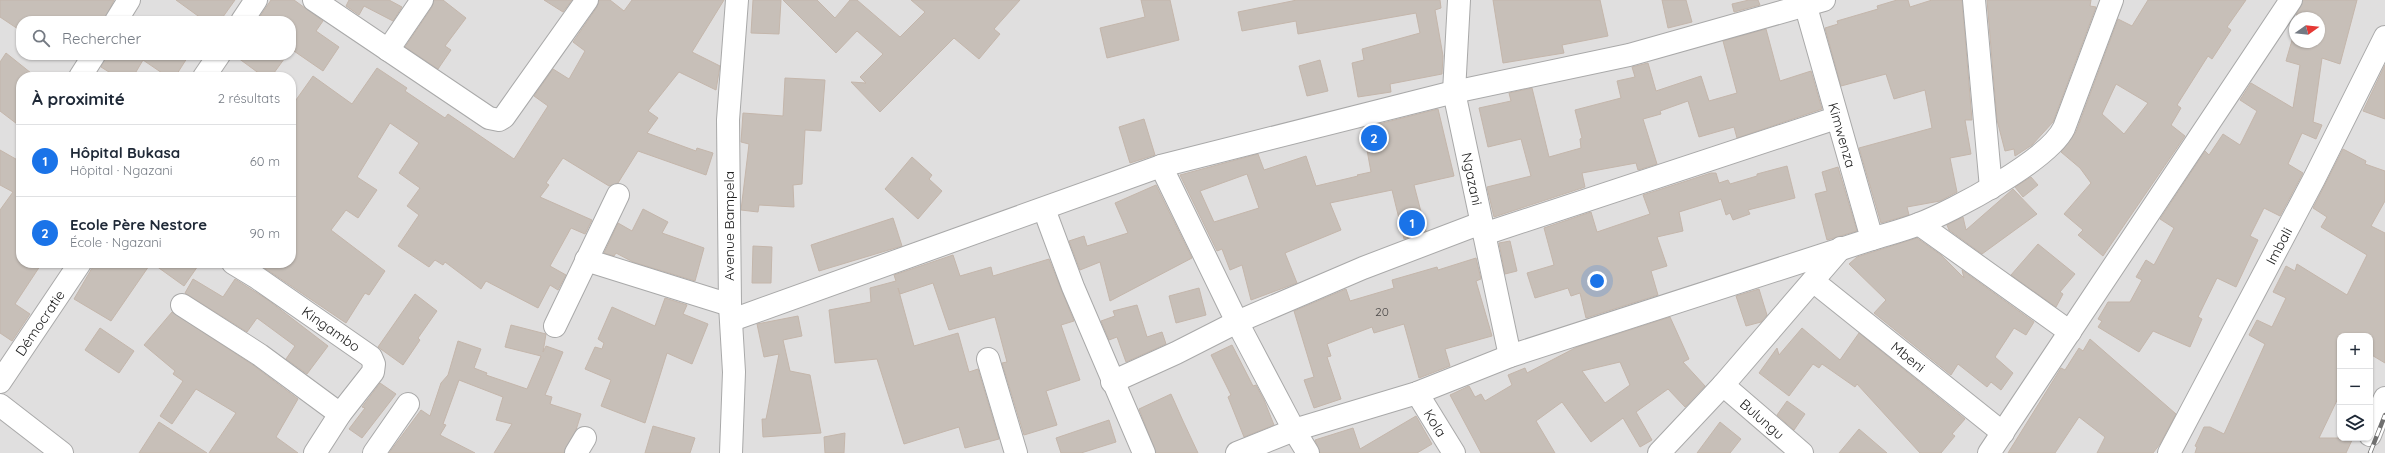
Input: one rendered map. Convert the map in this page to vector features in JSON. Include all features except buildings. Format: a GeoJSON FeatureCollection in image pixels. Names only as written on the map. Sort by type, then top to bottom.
{"type":"FeatureCollection","features":[{"type":"Feature","properties":{"kind":"street"},"geometry":{"type":"LineString","coordinates":[[119,16],[129,0]]}},
{"type":"Feature","properties":{"kind":"street"},"geometry":{"type":"LineString","coordinates":[[314,0],[489,118],[498,120],[504,117],[587,0]]}},
{"type":"Feature","properties":{"kind":"street"},"geometry":{"type":"LineString","coordinates":[[388,50],[422,0]]}},
{"type":"Feature","properties":{"kind":"street","name":"Avenue Bampela"},"geometry":{"type":"LineString","coordinates":[[730,453],[734,372],[731,312],[728,120],[737,0]]}},
{"type":"Feature","properties":{"kind":"street","name":"Ngazani"},"geometry":{"type":"LineString","coordinates":[[1458,0],[1454,92],[1510,356]]}},
{"type":"Feature","properties":{"kind":"street"},"geometry":{"type":"LineString","coordinates":[[1974,0],[1990,188]]}},
{"type":"Feature","properties":{"kind":"street"},"geometry":{"type":"LineString","coordinates":[[1237,453],[1294,430],[1417,393],[1510,356],[1841,248],[1920,224],[1990,188],[2008,178],[2053,145],[2060,136],[2112,0]]}},
{"type":"Feature","properties":{"kind":"street"},"geometry":{"type":"LineString","coordinates":[[1989,453],[2291,0]]}},
{"type":"Feature","properties":{"kind":"street"},"geometry":{"type":"LineString","coordinates":[[586,260],[731,312],[1044,208],[1161,166],[1454,92],[1629,55],[1811,2]]}},
{"type":"Feature","properties":{"kind":"street","name":"Kimwenza"},"geometry":{"type":"LineString","coordinates":[[1811,2],[1836,118],[1872,239]]}},
{"type":"Feature","properties":{"kind":"street","name":"Imbali"},"geometry":{"type":"LineString","coordinates":[[2169,453],[2314,179],[2385,37]]}},
{"type":"Feature","properties":{"kind":"street"},"geometry":{"type":"LineString","coordinates":[[83,72],[91,60]]}},
{"type":"Feature","properties":{"kind":"street"},"geometry":{"type":"LineString","coordinates":[[207,72],[216,60]]}},
{"type":"Feature","properties":{"kind":"street"},"geometry":{"type":"LineString","coordinates":[[1112,382],[1176,353],[1237,322],[1363,268],[1482,229],[1836,118]]}},
{"type":"Feature","properties":{"kind":"street"},"geometry":{"type":"LineString","coordinates":[[1161,166],[1237,322],[1294,430],[1308,453]]}},
{"type":"Feature","properties":{"kind":"street"},"geometry":{"type":"LineString","coordinates":[[555,326],[618,195]]}},
{"type":"Feature","properties":{"kind":"street"},"geometry":{"type":"LineString","coordinates":[[1044,208],[1073,287],[1112,382],[1144,453]]}},
{"type":"Feature","properties":{"kind":"street"},"geometry":{"type":"LineString","coordinates":[[1920,224],[2070,332]]}},
{"type":"Feature","properties":{"kind":"street"},"geometry":{"type":"LineString","coordinates":[[1659,453],[1723,385],[1841,248]]}},
{"type":"Feature","properties":{"kind":"street","name":"Démocratie"},"geometry":{"type":"LineString","coordinates":[[0,382],[77,268]]}},
{"type":"Feature","properties":{"kind":"street","name":"Kingambo"},"geometry":{"type":"LineString","coordinates":[[241,268],[371,357],[374,364],[373,372],[340,414],[315,453]]}},
{"type":"Feature","properties":{"kind":"street","name":"Mbeni"},"geometry":{"type":"LineString","coordinates":[[1813,281],[2003,433]]}},
{"type":"Feature","properties":{"kind":"street"},"geometry":{"type":"LineString","coordinates":[[182,305],[260,355],[340,414]]}},
{"type":"Feature","properties":{"kind":"street"},"geometry":{"type":"LineString","coordinates":[[988,360],[1016,453]]}},
{"type":"Feature","properties":{"kind":"street","name":"Bulungu"},"geometry":{"type":"LineString","coordinates":[[1723,385],[1802,453]]}},
{"type":"Feature","properties":{"kind":"street","name":"Kola"},"geometry":{"type":"LineString","coordinates":[[1417,393],[1454,453]]}},
{"type":"Feature","properties":{"kind":"street"},"geometry":{"type":"LineString","coordinates":[[2373,428],[2385,398]]}},
{"type":"Feature","properties":{"kind":"street"},"geometry":{"type":"LineString","coordinates":[[374,453],[408,404]]}},
{"type":"Feature","properties":{"kind":"street"},"geometry":{"type":"LineString","coordinates":[[0,405],[62,453]]}},
{"type":"Feature","properties":{"kind":"street"},"geometry":{"type":"LineString","coordinates":[[2363,453],[2368,441]]}},
{"type":"Feature","properties":{"kind":"shaded area"},"geometry":{"type":"Polygon","coordinates":[[[0,0],[2385,0],[2385,453],[0,453],[0,0]]]}},
{"type":"Feature","properties":{"kind":"railway"},"geometry":{"type":"LineString","coordinates":[[2370,453],[2385,415]]}},
{"type":"Feature","properties":{"kind":"place","name":"Ecole Père Nestore"},"geometry":{"type":"Point","coordinates":[1374,138]}},
{"type":"Feature","properties":{"kind":"place","name":"Hôpital Bukasa"},"geometry":{"type":"Point","coordinates":[1412,223]}}]}
